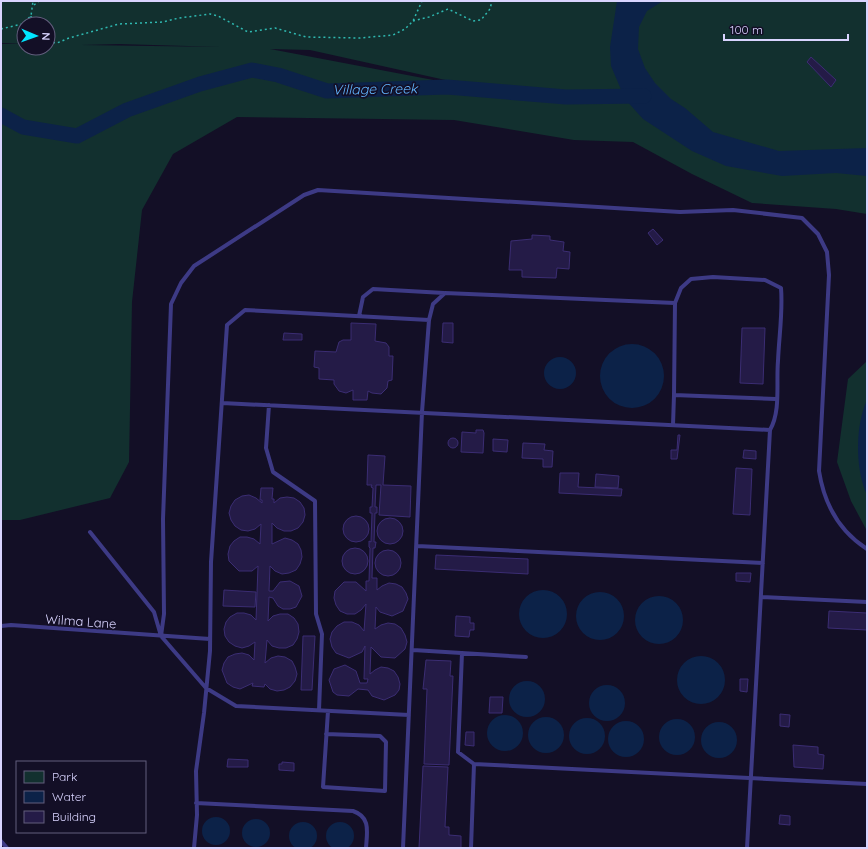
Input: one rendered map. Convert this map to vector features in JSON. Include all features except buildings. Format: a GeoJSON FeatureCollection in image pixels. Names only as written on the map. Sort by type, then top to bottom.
{"type":"FeatureCollection","features":[{"type":"Feature","properties":{"kind":"lane"},"geometry":{"type":"LineString","coordinates":[[160,636],[164,614],[163,519],[170,304],[181,283],[194,266],[304,195],[318,190],[680,212],[734,210],[802,218],[818,234],[827,252],[829,275],[819,471],[821,483],[824,497],[840,526],[858,544],[867,549]]}},
{"type":"Feature","properties":{"kind":"lane"},"geometry":{"type":"LineString","coordinates":[[673,425],[675,303],[681,288],[691,279],[713,277],[765,280],[781,288],[783,307],[775,421],[770,430],[746,848]]}},
{"type":"Feature","properties":{"kind":"lane"},"geometry":{"type":"LineString","coordinates":[[359,316],[363,297],[373,289],[675,303]]}},
{"type":"Feature","properties":{"kind":"lane"},"geometry":{"type":"LineString","coordinates":[[403,848],[413,650],[422,412],[428,320],[433,304],[445,293]]}},
{"type":"Feature","properties":{"kind":"lane"},"geometry":{"type":"LineString","coordinates":[[194,848],[196,771],[210,639],[211,562],[227,325],[245,310],[428,320]]}},
{"type":"Feature","properties":{"kind":"lane"},"geometry":{"type":"LineString","coordinates":[[674,394],[776,399]]}},
{"type":"Feature","properties":{"kind":"lane"},"geometry":{"type":"LineString","coordinates":[[222,403],[770,430]]}},
{"type":"Feature","properties":{"kind":"lane"},"geometry":{"type":"LineString","coordinates":[[269,405],[266,448],[273,472],[315,501],[316,614],[322,634],[319,710]]}},
{"type":"Feature","properties":{"kind":"lane"},"geometry":{"type":"LineString","coordinates":[[90,532],[154,612],[160,636],[206,688],[236,706],[409,715]]}},
{"type":"Feature","properties":{"kind":"lane"},"geometry":{"type":"LineString","coordinates":[[417,546],[762,563]]}},
{"type":"Feature","properties":{"kind":"lane"},"geometry":{"type":"LineString","coordinates":[[761,596],[867,602]]}},
{"type":"Feature","properties":{"kind":"lane","name":"Wilma Lane"},"geometry":{"type":"LineString","coordinates":[[1,626],[11,625],[210,639]]}},
{"type":"Feature","properties":{"kind":"lane"},"geometry":{"type":"LineString","coordinates":[[413,650],[526,657]]}},
{"type":"Feature","properties":{"kind":"lane"},"geometry":{"type":"LineString","coordinates":[[462,653],[458,752],[474,764],[750,780],[867,784]]}},
{"type":"Feature","properties":{"kind":"lane"},"geometry":{"type":"LineString","coordinates":[[326,734],[380,736],[386,742],[385,791],[323,787],[326,734],[328,711]]}},
{"type":"Feature","properties":{"kind":"lane"},"geometry":{"type":"LineString","coordinates":[[471,848],[474,764]]}},
{"type":"Feature","properties":{"kind":"lane"},"geometry":{"type":"LineString","coordinates":[[196,803],[353,811],[361,814],[366,821],[366,848]]}},
{"type":"Feature","properties":{"kind":"lane"},"geometry":{"type":"LineString","coordinates":[[1,840],[7,848]]}},
{"type":"Feature","properties":{"kind":"path"},"geometry":{"type":"LineString","coordinates":[[31,16],[33,1]]}},
{"type":"Feature","properties":{"kind":"path"},"geometry":{"type":"LineString","coordinates":[[33,6],[39,1]]}},
{"type":"Feature","properties":{"kind":"path"},"geometry":{"type":"LineString","coordinates":[[56,43],[119,24],[163,22],[203,15],[218,16],[248,32],[275,28],[306,37],[355,38],[393,35],[405,29],[413,21],[422,1]]}},
{"type":"Feature","properties":{"kind":"path"},"geometry":{"type":"LineString","coordinates":[[413,21],[429,17],[448,9],[473,21],[481,20],[490,9],[492,1]]}},
{"type":"Feature","properties":{"kind":"path"},"geometry":{"type":"LineString","coordinates":[[1,29],[16,25]]}},
{"type":"Feature","properties":{"kind":"green space"},"geometry":{"type":"Polygon","coordinates":[[[1,1],[867,1],[867,214],[836,209],[752,203],[692,174],[633,142],[574,140],[454,120],[237,117],[173,154],[142,210],[132,302],[129,462],[110,498],[20,520],[1,520],[1,44],[16,44],[16,56],[56,56],[56,16],[16,16],[16,44],[1,43],[1,1]],[[119,44],[81,45],[221,47],[119,44]],[[270,49],[486,90],[486,89],[310,50],[270,49]]]}},
{"type":"Feature","properties":{"kind":"green space"},"geometry":{"type":"Polygon","coordinates":[[[867,361],[867,531],[851,501],[837,462],[848,379],[867,361]]]}},
{"type":"Feature","properties":{"kind":"water"},"geometry":{"type":"Polygon","coordinates":[[[617,1],[663,1],[647,11],[639,27],[638,49],[645,68],[655,83],[671,99],[685,108],[713,132],[779,151],[867,148],[867,176],[836,173],[782,176],[726,166],[692,151],[643,119],[625,99],[611,66],[610,47],[617,1]]]}},
{"type":"Feature","properties":{"kind":"water"},"geometry":{"type":"Polygon","coordinates":[[[632,344],[650,350],[658,358],[664,376],[658,394],[650,402],[632,408],[614,402],[606,394],[600,376],[606,358],[614,350],[632,344]]]}},
{"type":"Feature","properties":{"kind":"water"},"geometry":{"type":"Polygon","coordinates":[[[560,357],[569,360],[573,364],[576,373],[573,382],[569,386],[560,389],[551,386],[547,382],[544,373],[547,364],[551,360],[560,357]]]}},
{"type":"Feature","properties":{"kind":"water"},"geometry":{"type":"Polygon","coordinates":[[[867,400],[867,495],[860,473],[858,448],[860,422],[867,400]]]}},
{"type":"Feature","properties":{"kind":"water"},"geometry":{"type":"Polygon","coordinates":[[[538,590],[548,590],[557,594],[563,600],[567,609],[567,619],[563,628],[557,634],[548,638],[538,638],[529,634],[523,628],[519,619],[519,609],[523,600],[529,594],[538,590]]]}},
{"type":"Feature","properties":{"kind":"water"},"geometry":{"type":"Polygon","coordinates":[[[595,592],[605,592],[614,596],[620,602],[624,611],[624,621],[620,630],[614,636],[605,640],[595,640],[586,636],[580,630],[576,621],[576,611],[580,602],[586,596],[595,592]]]}},
{"type":"Feature","properties":{"kind":"water"},"geometry":{"type":"Polygon","coordinates":[[[654,596],[664,596],[673,600],[679,606],[683,615],[683,625],[679,634],[673,640],[664,644],[654,644],[645,640],[639,634],[635,625],[635,615],[639,606],[645,600],[654,596]]]}},
{"type":"Feature","properties":{"kind":"water"},"geometry":{"type":"Polygon","coordinates":[[[696,656],[706,656],[718,663],[725,675],[725,685],[718,697],[706,704],[696,704],[688,700],[681,693],[677,685],[677,675],[681,667],[688,660],[696,656]]]}},
{"type":"Feature","properties":{"kind":"water"},"geometry":{"type":"Polygon","coordinates":[[[527,681],[540,686],[545,699],[540,712],[527,717],[514,712],[509,699],[514,686],[527,681]]]}},
{"type":"Feature","properties":{"kind":"water"},"geometry":{"type":"Polygon","coordinates":[[[607,685],[620,690],[625,703],[620,716],[607,721],[594,716],[589,703],[594,690],[607,685]]]}},
{"type":"Feature","properties":{"kind":"water"},"geometry":{"type":"Polygon","coordinates":[[[505,715],[518,720],[523,733],[518,746],[505,751],[492,746],[487,733],[492,720],[505,715]]]}},
{"type":"Feature","properties":{"kind":"water"},"geometry":{"type":"Polygon","coordinates":[[[546,717],[559,722],[564,735],[559,748],[546,753],[533,748],[528,735],[533,722],[546,717]]]}},
{"type":"Feature","properties":{"kind":"water"},"geometry":{"type":"Polygon","coordinates":[[[587,718],[600,723],[605,736],[600,749],[587,754],[574,749],[569,736],[574,723],[587,718]]]}},
{"type":"Feature","properties":{"kind":"water"},"geometry":{"type":"Polygon","coordinates":[[[677,719],[690,724],[695,737],[690,750],[677,755],[664,750],[659,737],[664,724],[677,719]]]}},
{"type":"Feature","properties":{"kind":"water"},"geometry":{"type":"Polygon","coordinates":[[[626,721],[639,726],[644,739],[639,752],[626,757],[613,752],[608,739],[613,726],[626,721]]]}},
{"type":"Feature","properties":{"kind":"water"},"geometry":{"type":"Polygon","coordinates":[[[719,722],[732,727],[737,740],[732,753],[719,758],[706,753],[701,740],[706,727],[719,722]]]}},
{"type":"Feature","properties":{"kind":"water"},"geometry":{"type":"Polygon","coordinates":[[[216,817],[226,821],[230,831],[226,841],[216,845],[206,841],[202,831],[206,821],[216,817]]]}},
{"type":"Feature","properties":{"kind":"water"},"geometry":{"type":"Polygon","coordinates":[[[256,819],[266,823],[270,833],[266,843],[256,847],[246,843],[242,833],[246,823],[256,819]]]}},
{"type":"Feature","properties":{"kind":"water"},"geometry":{"type":"Polygon","coordinates":[[[303,822],[313,826],[317,836],[313,846],[303,850],[293,846],[289,836],[293,826],[303,822]]]}},
{"type":"Feature","properties":{"kind":"water"},"geometry":{"type":"Polygon","coordinates":[[[340,822],[350,826],[354,836],[350,846],[340,850],[330,846],[326,836],[330,826],[340,822]]]}},
{"type":"Feature","properties":{"kind":"waterway","name":"Village Creek"},"geometry":{"type":"LineString","coordinates":[[1,115],[23,127],[77,136],[127,110],[200,84],[252,70],[278,75],[327,91],[447,87],[566,97],[644,96]]}}]}
